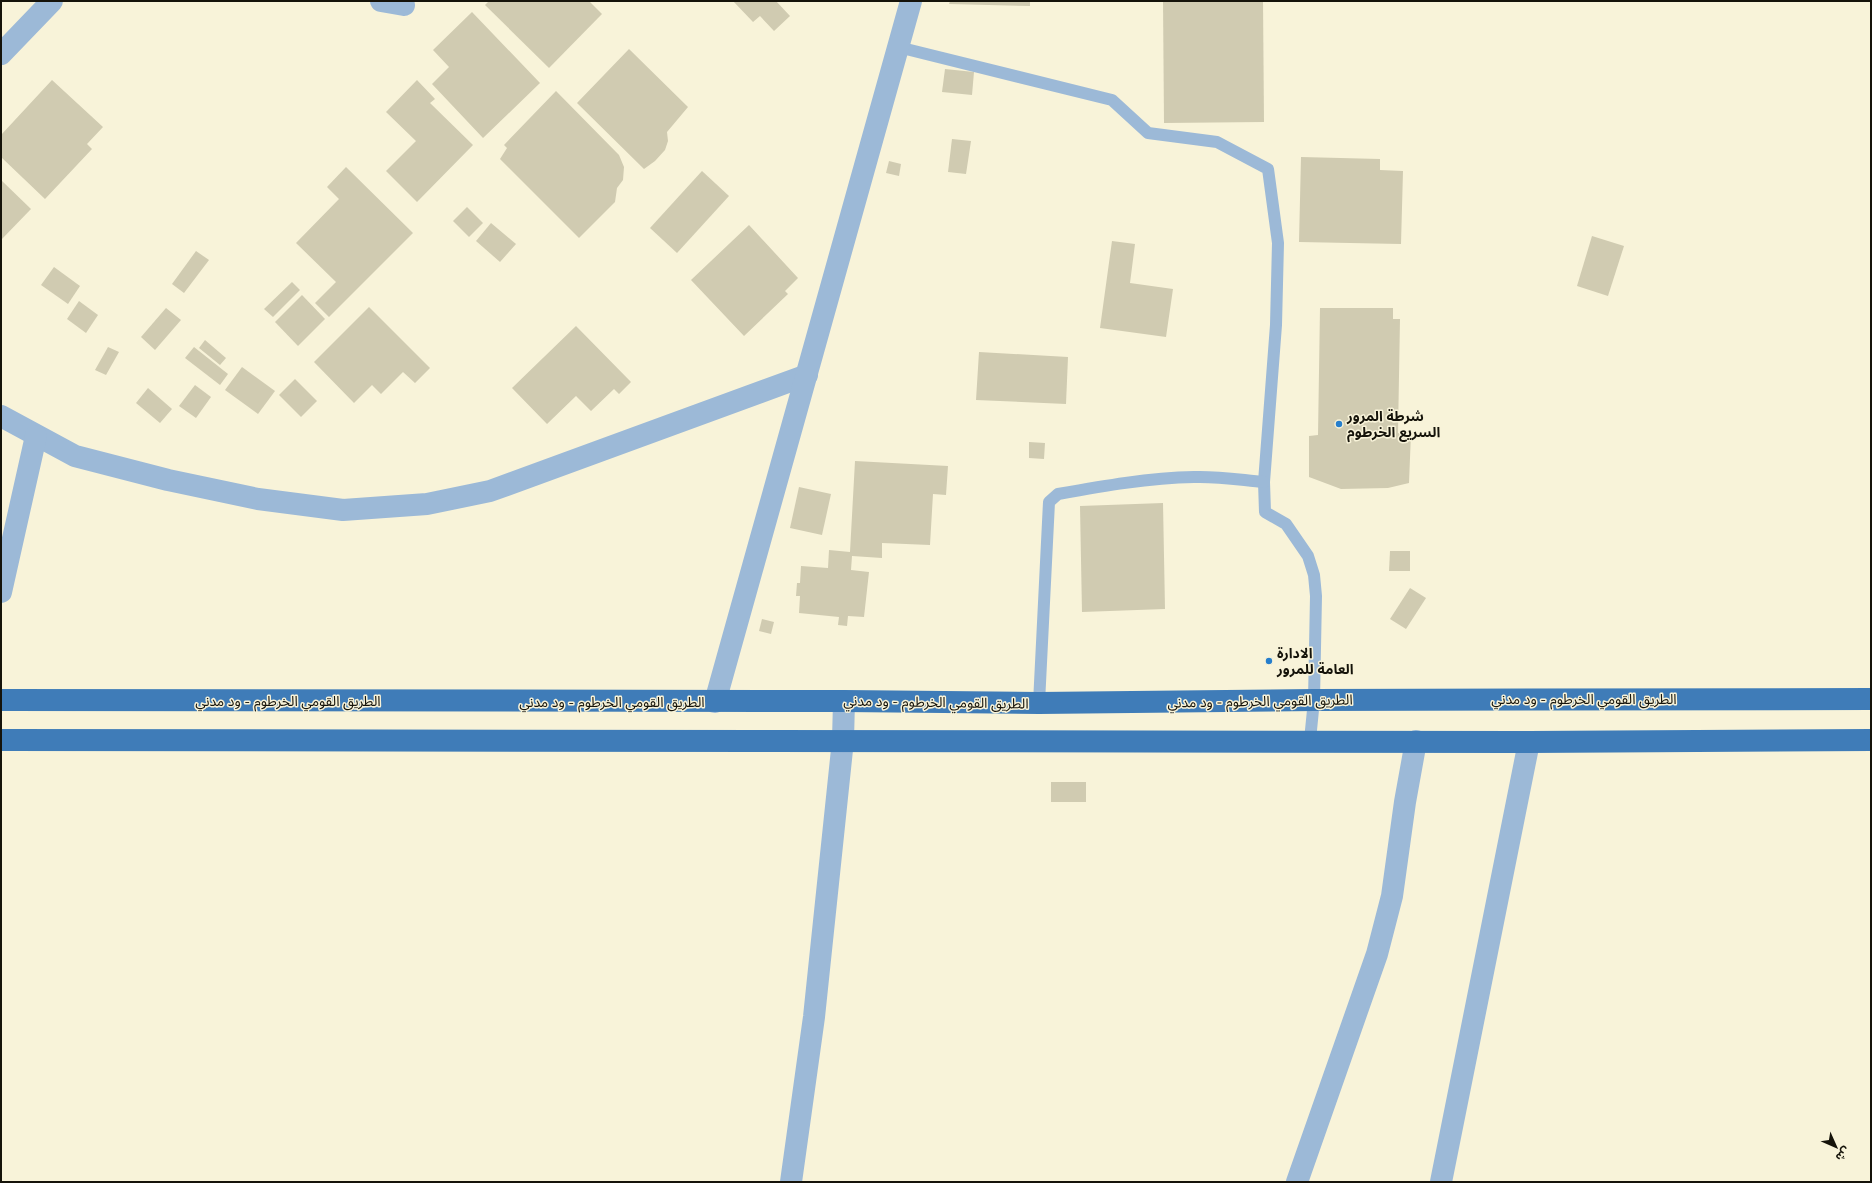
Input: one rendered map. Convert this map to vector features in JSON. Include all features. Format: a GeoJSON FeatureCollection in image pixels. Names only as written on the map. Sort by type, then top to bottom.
{"type":"FeatureCollection","features":[{"type":"Feature","properties":{"kind":"highway","name":"الطريق القومي الخرطوم - ود مدني"},"geometry":{"type":"LineString","coordinates":[[1,700],[844,701],[1040,703],[1314,700],[1871,699]]}},
{"type":"Feature","properties":{"kind":"highway"},"geometry":{"type":"LineString","coordinates":[[1,740],[1310,740],[1529,742],[1871,740]]}},
{"type":"Feature","properties":{"kind":"street"},"geometry":{"type":"LineString","coordinates":[[1,54],[52,1]]}},
{"type":"Feature","properties":{"kind":"street"},"geometry":{"type":"LineString","coordinates":[[381,1],[404,5]]}},
{"type":"Feature","properties":{"kind":"street"},"geometry":{"type":"LineString","coordinates":[[715,702],[911,1]]}},
{"type":"Feature","properties":{"kind":"street"},"geometry":{"type":"LineString","coordinates":[[1,416],[75,456],[168,480],[258,499],[343,510],[427,504],[490,491],[807,375]]}},
{"type":"Feature","properties":{"kind":"street"},"geometry":{"type":"LineString","coordinates":[[1,592],[36,436]]}},
{"type":"Feature","properties":{"kind":"street"},"geometry":{"type":"LineString","coordinates":[[791,1182],[814,1016],[843,740],[844,701]]}},
{"type":"Feature","properties":{"kind":"street"},"geometry":{"type":"LineString","coordinates":[[1297,1182],[1380,940],[1392,896],[1405,802],[1416,741]]}},
{"type":"Feature","properties":{"kind":"street"},"geometry":{"type":"LineString","coordinates":[[1441,1182],[1529,742]]}},
{"type":"Feature","properties":{"kind":"lane"},"geometry":{"type":"LineString","coordinates":[[898,47],[1112,100],[1148,133],[1217,142],[1268,169],[1278,243],[1276,325],[1264,482],[1265,512],[1286,524],[1308,556],[1314,575],[1316,596],[1314,700],[1310,740]]}},
{"type":"Feature","properties":{"kind":"lane"},"geometry":{"type":"LineString","coordinates":[[1040,703],[1049,502],[1053,497],[1058,494],[1099,486],[1166,479],[1195,477],[1264,482]]}},
{"type":"Feature","properties":{"kind":"building"},"geometry":{"type":"Polygon","coordinates":[[[489,1],[589,1],[602,14],[549,68],[485,5],[489,1]]]}},
{"type":"Feature","properties":{"kind":"building"},"geometry":{"type":"Polygon","coordinates":[[[733,1],[776,1],[790,16],[774,31],[760,16],[753,22],[733,1]]]}},
{"type":"Feature","properties":{"kind":"building"},"geometry":{"type":"Polygon","coordinates":[[[950,1],[1030,1],[1030,6],[949,4],[950,1]]]}},
{"type":"Feature","properties":{"kind":"building"},"geometry":{"type":"Polygon","coordinates":[[[1163,1],[1263,1],[1264,122],[1164,123],[1163,1]]]}},
{"type":"Feature","properties":{"kind":"building"},"geometry":{"type":"Polygon","coordinates":[[[472,12],[540,83],[483,138],[432,84],[449,67],[433,50],[472,12]]]}},
{"type":"Feature","properties":{"kind":"building"},"geometry":{"type":"Polygon","coordinates":[[[629,49],[688,107],[667,132],[668,141],[665,150],[655,161],[644,169],[577,103],[629,49]]]}},
{"type":"Feature","properties":{"kind":"building"},"geometry":{"type":"Polygon","coordinates":[[[945,69],[974,72],[972,95],[942,92],[945,69]]]}},
{"type":"Feature","properties":{"kind":"building"},"geometry":{"type":"Polygon","coordinates":[[[52,80],[103,127],[87,144],[92,149],[45,199],[1,157],[1,135],[52,80]]]}},
{"type":"Feature","properties":{"kind":"building"},"geometry":{"type":"Polygon","coordinates":[[[417,80],[435,99],[430,103],[473,145],[417,202],[386,171],[416,141],[386,112],[417,80]]]}},
{"type":"Feature","properties":{"kind":"building"},"geometry":{"type":"Polygon","coordinates":[[[556,91],[619,155],[624,167],[623,180],[617,188],[615,202],[579,238],[500,159],[507,148],[504,145],[556,91]]]}},
{"type":"Feature","properties":{"kind":"building"},"geometry":{"type":"Polygon","coordinates":[[[952,139],[971,141],[966,174],[948,172],[952,139]]]}},
{"type":"Feature","properties":{"kind":"building"},"geometry":{"type":"Polygon","coordinates":[[[1301,157],[1380,159],[1380,170],[1403,171],[1401,244],[1299,242],[1301,157]]]}},
{"type":"Feature","properties":{"kind":"building"},"geometry":{"type":"Polygon","coordinates":[[[889,161],[901,164],[899,176],[886,173],[889,161]]]}},
{"type":"Feature","properties":{"kind":"building"},"geometry":{"type":"Polygon","coordinates":[[[346,167],[413,233],[329,317],[315,303],[336,282],[296,243],[339,199],[327,187],[346,167]]]}},
{"type":"Feature","properties":{"kind":"building"},"geometry":{"type":"Polygon","coordinates":[[[702,171],[729,196],[677,253],[650,228],[702,171]]]}},
{"type":"Feature","properties":{"kind":"building"},"geometry":{"type":"Polygon","coordinates":[[[1,180],[31,209],[1,240],[1,180]]]}},
{"type":"Feature","properties":{"kind":"building"},"geometry":{"type":"Polygon","coordinates":[[[467,207],[483,223],[469,237],[453,221],[467,207]]]}},
{"type":"Feature","properties":{"kind":"building"},"geometry":{"type":"Polygon","coordinates":[[[491,223],[516,244],[500,262],[476,241],[491,223]]]}},
{"type":"Feature","properties":{"kind":"building"},"geometry":{"type":"Polygon","coordinates":[[[749,225],[798,278],[785,291],[788,294],[744,336],[691,280],[749,225]]]}},
{"type":"Feature","properties":{"kind":"building"},"geometry":{"type":"Polygon","coordinates":[[[1592,236],[1624,246],[1608,296],[1577,286],[1592,236]]]}},
{"type":"Feature","properties":{"kind":"building"},"geometry":{"type":"Polygon","coordinates":[[[1112,241],[1135,244],[1130,283],[1173,289],[1166,337],[1100,328],[1112,241]]]}},
{"type":"Feature","properties":{"kind":"building"},"geometry":{"type":"Polygon","coordinates":[[[196,251],[209,260],[184,293],[172,284],[196,251]]]}},
{"type":"Feature","properties":{"kind":"building"},"geometry":{"type":"Polygon","coordinates":[[[54,267],[80,286],[68,304],[41,285],[54,267]]]}},
{"type":"Feature","properties":{"kind":"building"},"geometry":{"type":"Polygon","coordinates":[[[292,282],[300,290],[273,317],[264,309],[292,282]]]}},
{"type":"Feature","properties":{"kind":"building"},"geometry":{"type":"Polygon","coordinates":[[[302,295],[325,319],[298,346],[275,322],[302,295]]]}},
{"type":"Feature","properties":{"kind":"building"},"geometry":{"type":"Polygon","coordinates":[[[79,301],[98,315],[86,333],[67,319],[79,301]]]}},
{"type":"Feature","properties":{"kind":"building"},"geometry":{"type":"Polygon","coordinates":[[[369,307],[430,368],[415,383],[403,372],[381,394],[372,385],[354,403],[314,362],[369,307]]]}},
{"type":"Feature","properties":{"kind":"building"},"geometry":{"type":"Polygon","coordinates":[[[166,308],[181,320],[155,350],[141,337],[166,308]]]}},
{"type":"Feature","properties":{"kind":"building"},"geometry":{"type":"Polygon","coordinates":[[[1320,308],[1393,308],[1393,319],[1400,319],[1398,433],[1411,433],[1409,483],[1388,488],[1341,489],[1309,477],[1309,436],[1318,435],[1320,308]]]}},
{"type":"Feature","properties":{"kind":"building"},"geometry":{"type":"Polygon","coordinates":[[[576,326],[631,382],[619,394],[614,389],[591,411],[576,396],[547,424],[512,388],[576,326]]]}},
{"type":"Feature","properties":{"kind":"building"},"geometry":{"type":"Polygon","coordinates":[[[205,340],[226,358],[220,365],[199,348],[205,340]]]}},
{"type":"Feature","properties":{"kind":"building"},"geometry":{"type":"Polygon","coordinates":[[[108,347],[119,352],[106,375],[95,370],[108,347]]]}},
{"type":"Feature","properties":{"kind":"building"},"geometry":{"type":"Polygon","coordinates":[[[194,347],[228,374],[220,385],[185,358],[194,347]]]}},
{"type":"Feature","properties":{"kind":"building"},"geometry":{"type":"Polygon","coordinates":[[[979,352],[1068,357],[1066,404],[976,400],[979,352]]]}},
{"type":"Feature","properties":{"kind":"building"},"geometry":{"type":"Polygon","coordinates":[[[242,367],[275,391],[258,414],[225,390],[242,367]]]}},
{"type":"Feature","properties":{"kind":"building"},"geometry":{"type":"Polygon","coordinates":[[[295,379],[317,401],[301,417],[279,395],[295,379]]]}},
{"type":"Feature","properties":{"kind":"building"},"geometry":{"type":"Polygon","coordinates":[[[195,385],[211,397],[196,418],[179,406],[195,385]]]}},
{"type":"Feature","properties":{"kind":"building"},"geometry":{"type":"Polygon","coordinates":[[[148,388],[172,409],[160,423],[136,403],[148,388]]]}},
{"type":"Feature","properties":{"kind":"building"},"geometry":{"type":"Polygon","coordinates":[[[1029,442],[1045,443],[1044,459],[1029,458],[1029,442]]]}},
{"type":"Feature","properties":{"kind":"building"},"geometry":{"type":"Polygon","coordinates":[[[855,461],[948,466],[946,495],[933,494],[930,545],[882,543],[882,558],[852,556],[851,570],[869,572],[864,617],[848,616],[847,626],[838,625],[839,617],[799,613],[800,596],[796,596],[797,583],[800,583],[801,566],[828,568],[829,550],[850,552],[855,461]]]}},
{"type":"Feature","properties":{"kind":"building"},"geometry":{"type":"Polygon","coordinates":[[[799,487],[831,494],[822,535],[790,528],[799,487]]]}},
{"type":"Feature","properties":{"kind":"building"},"geometry":{"type":"Polygon","coordinates":[[[1163,503],[1165,609],[1082,612],[1080,506],[1163,503]]]}},
{"type":"Feature","properties":{"kind":"building"},"geometry":{"type":"Polygon","coordinates":[[[1390,551],[1410,551],[1410,571],[1389,571],[1390,551]]]}},
{"type":"Feature","properties":{"kind":"building"},"geometry":{"type":"Polygon","coordinates":[[[1410,588],[1426,598],[1406,629],[1390,619],[1410,588]]]}},
{"type":"Feature","properties":{"kind":"building"},"geometry":{"type":"Polygon","coordinates":[[[762,619],[774,622],[771,634],[759,631],[762,619]]]}},
{"type":"Feature","properties":{"kind":"building"},"geometry":{"type":"Polygon","coordinates":[[[1051,782],[1086,782],[1086,802],[1051,802],[1051,782]]]}},
{"type":"Feature","properties":{"kind":"place","name":"شرطة المرور السريع الخرطوم"},"geometry":{"type":"Point","coordinates":[1339,424]}},
{"type":"Feature","properties":{"kind":"place","name":"الادارة العامة للمرور"},"geometry":{"type":"Point","coordinates":[1269,661]}}]}
